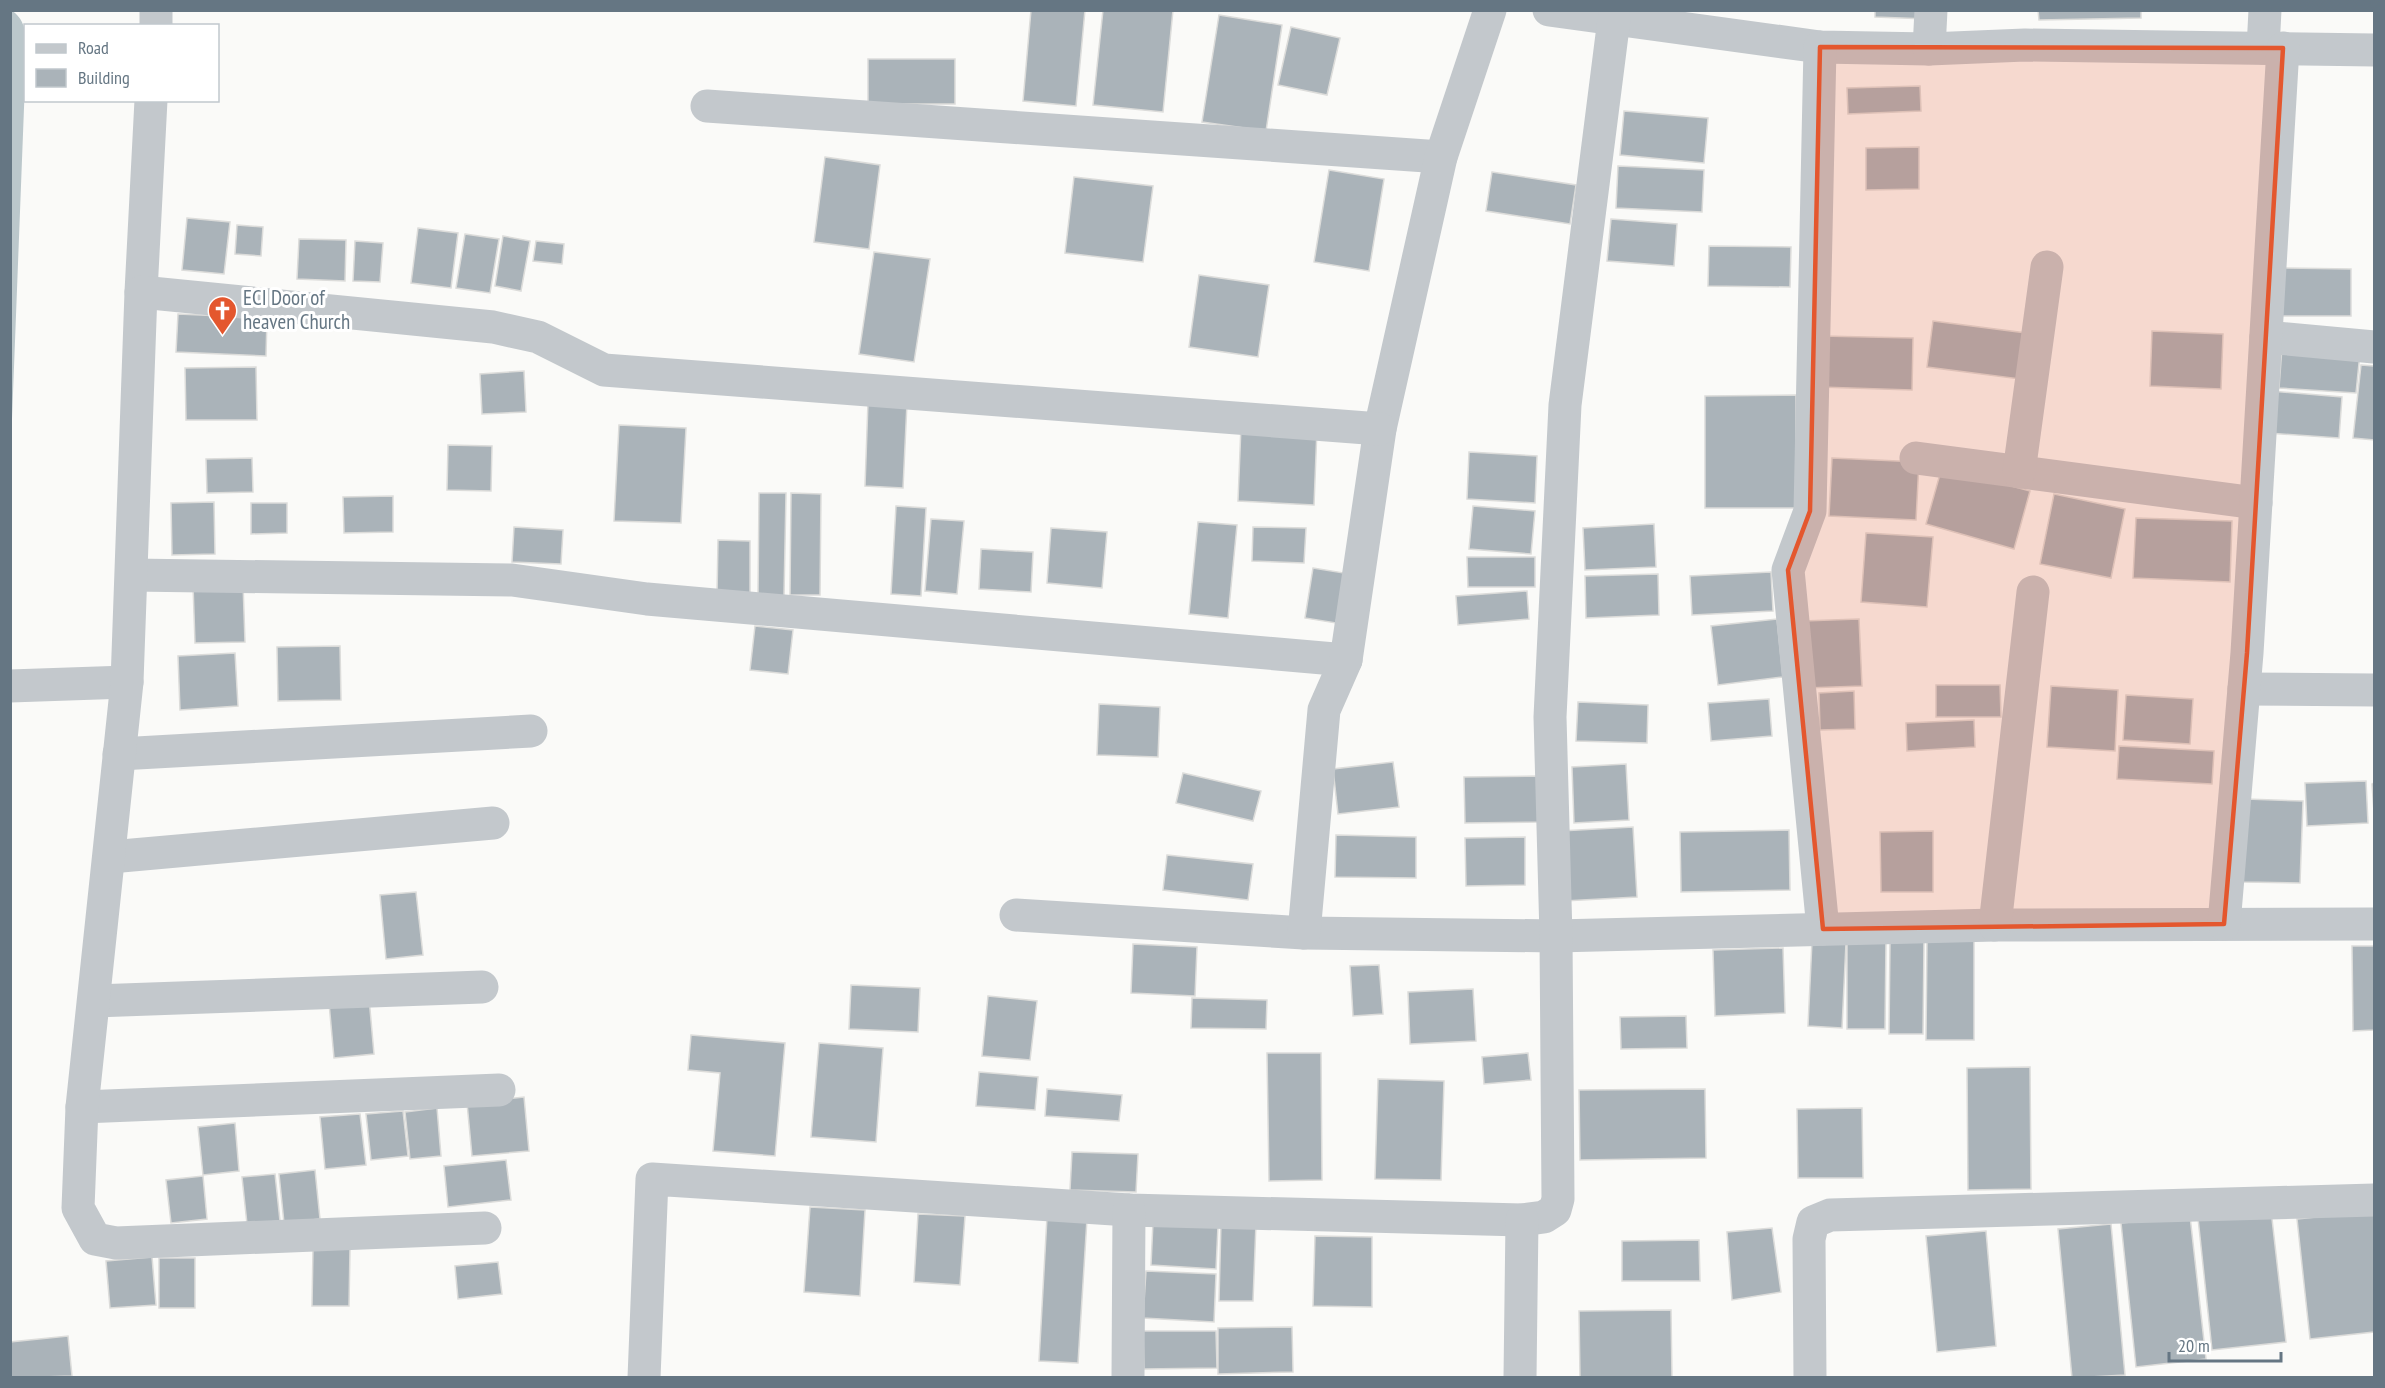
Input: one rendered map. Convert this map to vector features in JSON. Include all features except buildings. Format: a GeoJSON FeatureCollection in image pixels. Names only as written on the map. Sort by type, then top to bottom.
{"type":"FeatureCollection","features":[{"type":"Feature","properties":{"kind":"street"},"geometry":{"type":"LineString","coordinates":[[1304,933],[1324,710],[1346,660],[1380,429],[1441,157],[1490,10]]}},
{"type":"Feature","properties":{"kind":"street"},"geometry":{"type":"LineString","coordinates":[[1550,10],[1820,46],[1929,49],[2025,45],[2374,50]]}},
{"type":"Feature","properties":{"kind":"street"},"geometry":{"type":"LineString","coordinates":[[1929,49],[1931,10]]}},
{"type":"Feature","properties":{"kind":"street"},"geometry":{"type":"LineString","coordinates":[[2224,924],[2244,689],[2266,337],[2273,48],[2265,10]]}},
{"type":"Feature","properties":{"kind":"street"},"geometry":{"type":"LineString","coordinates":[[644,1377],[652,1179],[1129,1210],[1522,1220],[1544,1218],[1555,1210],[1558,1199],[1556,936],[1550,717],[1565,405],[1614,19]]}},
{"type":"Feature","properties":{"kind":"street"},"geometry":{"type":"LineString","coordinates":[[1820,46],[1810,511],[1788,570],[1823,929]]}},
{"type":"Feature","properties":{"kind":"street"},"geometry":{"type":"LineString","coordinates":[[151,102],[141,292],[127,682],[82,1107],[78,1208],[94,1239],[116,1243],[485,1228]]}},
{"type":"Feature","properties":{"kind":"street"},"geometry":{"type":"LineString","coordinates":[[707,106],[1441,157]]}},
{"type":"Feature","properties":{"kind":"street"},"geometry":{"type":"LineString","coordinates":[[2019,472],[2047,267]]}},
{"type":"Feature","properties":{"kind":"street"},"geometry":{"type":"LineString","coordinates":[[141,292],[493,327],[538,337],[604,370],[1380,429]]}},
{"type":"Feature","properties":{"kind":"street"},"geometry":{"type":"LineString","coordinates":[[2266,337],[2374,346]]}},
{"type":"Feature","properties":{"kind":"street"},"geometry":{"type":"LineString","coordinates":[[1916,458],[2256,503]]}},
{"type":"Feature","properties":{"kind":"street"},"geometry":{"type":"LineString","coordinates":[[132,575],[512,580],[647,599],[1346,660]]}},
{"type":"Feature","properties":{"kind":"street"},"geometry":{"type":"LineString","coordinates":[[1995,925],[2033,592]]}},
{"type":"Feature","properties":{"kind":"street"},"geometry":{"type":"LineString","coordinates":[[10,686],[127,682]]}},
{"type":"Feature","properties":{"kind":"street"},"geometry":{"type":"LineString","coordinates":[[2244,689],[2374,690]]}},
{"type":"Feature","properties":{"kind":"street"},"geometry":{"type":"LineString","coordinates":[[119,754],[531,731]]}},
{"type":"Feature","properties":{"kind":"street"},"geometry":{"type":"LineString","coordinates":[[110,857],[493,823]]}},
{"type":"Feature","properties":{"kind":"street"},"geometry":{"type":"LineString","coordinates":[[1016,915],[1304,933],[1556,936],[1995,925],[2374,924]]}},
{"type":"Feature","properties":{"kind":"street"},"geometry":{"type":"LineString","coordinates":[[94,1001],[482,987]]}},
{"type":"Feature","properties":{"kind":"street"},"geometry":{"type":"LineString","coordinates":[[82,1107],[499,1090]]}},
{"type":"Feature","properties":{"kind":"street"},"geometry":{"type":"LineString","coordinates":[[1810,1377],[1809,1239],[1813,1222],[1830,1215],[2374,1200]]}},
{"type":"Feature","properties":{"kind":"street"},"geometry":{"type":"LineString","coordinates":[[1128,1377],[1129,1210]]}},
{"type":"Feature","properties":{"kind":"street"},"geometry":{"type":"LineString","coordinates":[[1520,1377],[1522,1220]]}},
{"type":"Feature","properties":{"kind":"highlighted area"},"geometry":{"type":"Polygon","coordinates":[[[1820,47],[2283,48],[2247,653],[2224,924],[1823,929],[1788,570],[1810,511],[1820,47]]]}},
{"type":"Feature","properties":{"kind":"shaded area"},"geometry":{"type":"Polygon","coordinates":[[[11,10],[21,19],[24,29],[24,102],[11,445],[11,10]]]}},
{"type":"Feature","properties":{"kind":"place","name":"ECI Door of heaven Church"},"geometry":{"type":"Point","coordinates":[222,336]}}]}
